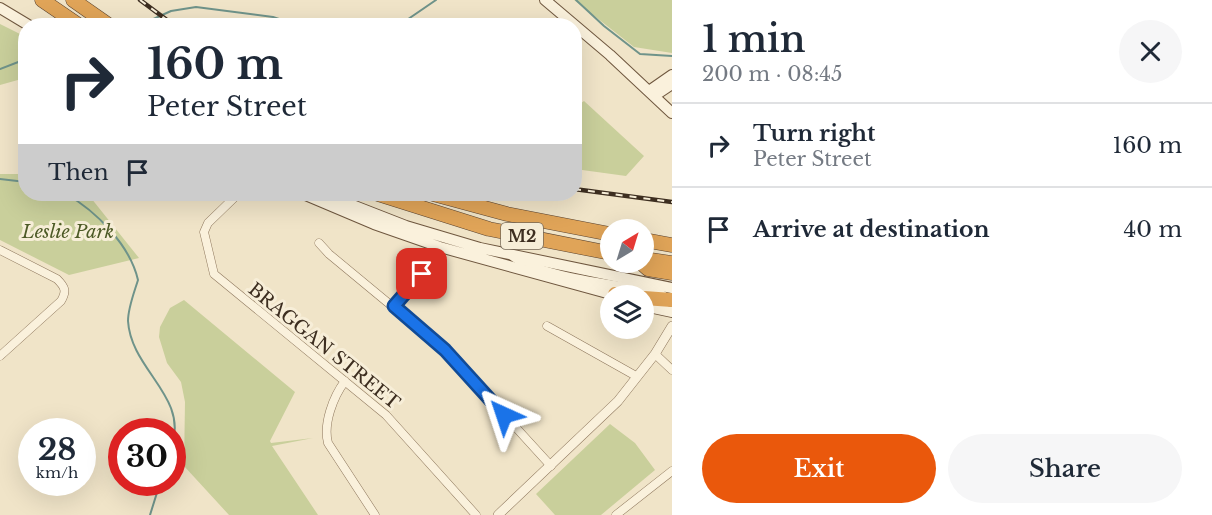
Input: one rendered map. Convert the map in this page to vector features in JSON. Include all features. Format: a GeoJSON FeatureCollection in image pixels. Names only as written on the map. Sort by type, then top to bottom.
{"type":"FeatureCollection","features":[{"type":"Feature","properties":{"kind":"highway"},"geometry":{"type":"LineString","coordinates":[[42,0],[68,18]]}},
{"type":"Feature","properties":{"kind":"highway"},"geometry":{"type":"LineString","coordinates":[[73,0],[99,18]]}},
{"type":"Feature","properties":{"kind":"highway","name":"M2"},"geometry":{"type":"LineString","coordinates":[[400,201],[489,229],[600,251]]}},
{"type":"Feature","properties":{"kind":"highway","name":"M2"},"geometry":{"type":"LineString","coordinates":[[459,201],[507,214],[600,232]]}},
{"type":"Feature","properties":{"kind":"highway"},"geometry":{"type":"LineString","coordinates":[[654,241],[671,244]]}},
{"type":"Feature","properties":{"kind":"highway"},"geometry":{"type":"LineString","coordinates":[[654,260],[672,263]]}},
{"type":"Feature","properties":{"kind":"highway"},"geometry":{"type":"LineString","coordinates":[[654,269],[672,273]]}},
{"type":"Feature","properties":{"kind":"highway"},"geometry":{"type":"LineString","coordinates":[[654,299],[671,301]]}},
{"type":"Feature","properties":{"kind":"main road"},"geometry":{"type":"LineString","coordinates":[[545,0],[565,18]]}},
{"type":"Feature","properties":{"kind":"main road"},"geometry":{"type":"LineString","coordinates":[[0,8],[18,19]]}},
{"type":"Feature","properties":{"kind":"main road"},"geometry":{"type":"LineString","coordinates":[[582,33],[672,113]]}},
{"type":"Feature","properties":{"kind":"main road"},"geometry":{"type":"LineString","coordinates":[[652,94],[672,75]]}},
{"type":"Feature","properties":{"kind":"main road"},"geometry":{"type":"LineString","coordinates":[[652,94],[672,84]]}},
{"type":"Feature","properties":{"kind":"main road"},"geometry":{"type":"LineString","coordinates":[[320,201],[374,224],[440,247],[600,290]]}},
{"type":"Feature","properties":{"kind":"main road"},"geometry":{"type":"LineString","coordinates":[[342,201],[406,226],[671,301]]}},
{"type":"Feature","properties":{"kind":"main road"},"geometry":{"type":"LineString","coordinates":[[654,304],[671,301]]}},
{"type":"Feature","properties":{"kind":"street","name":"BRAGGAN STREET"},"geometry":{"type":"LineString","coordinates":[[231,201],[208,223],[204,232],[214,274],[386,415],[476,515]]}},
{"type":"Feature","properties":{"kind":"street"},"geometry":{"type":"LineString","coordinates":[[319,243],[329,254],[445,350],[551,466]]}},
{"type":"Feature","properties":{"kind":"street"},"geometry":{"type":"LineString","coordinates":[[0,250],[57,279],[64,286],[65,294],[62,301],[1,354]]}},
{"type":"Feature","properties":{"kind":"street"},"geometry":{"type":"LineString","coordinates":[[394,306],[422,274]]}},
{"type":"Feature","properties":{"kind":"street"},"geometry":{"type":"LineString","coordinates":[[547,326],[636,376]]}},
{"type":"Feature","properties":{"kind":"street"},"geometry":{"type":"LineString","coordinates":[[498,515],[599,421],[655,354],[672,326]]}},
{"type":"Feature","properties":{"kind":"street"},"geometry":{"type":"LineString","coordinates":[[655,354],[672,370]]}},
{"type":"Feature","properties":{"kind":"street"},"geometry":{"type":"LineString","coordinates":[[345,381],[338,392],[325,431],[328,443],[375,515]]}},
{"type":"Feature","properties":{"kind":"street"},"geometry":{"type":"LineString","coordinates":[[616,515],[671,473]]}},
{"type":"Feature","properties":{"kind":"green space"},"geometry":{"type":"Polygon","coordinates":[[[574,0],[672,0],[672,53],[634,47],[574,0]]]}},
{"type":"Feature","properties":{"kind":"green space"},"geometry":{"type":"Polygon","coordinates":[[[0,24],[18,33],[18,80],[0,85],[0,24]]]}},
{"type":"Feature","properties":{"kind":"green space"},"geometry":{"type":"Polygon","coordinates":[[[584,101],[644,156],[626,176],[582,170],[582,102],[584,101]]]}},
{"type":"Feature","properties":{"kind":"green space","name":"Leslie Park"},"geometry":{"type":"Polygon","coordinates":[[[0,174],[18,174],[18,201],[93,201],[139,258],[69,275],[0,240],[0,174]]]}},
{"type":"Feature","properties":{"kind":"green space"},"geometry":{"type":"Polygon","coordinates":[[[184,300],[295,392],[270,441],[271,443],[313,438],[272,446],[318,515],[229,515],[186,468],[186,418],[181,382],[167,363],[159,337],[160,327],[170,308],[184,300]]]}},
{"type":"Feature","properties":{"kind":"green space"},"geometry":{"type":"Polygon","coordinates":[[[610,424],[635,443],[655,470],[601,515],[555,515],[536,494],[610,424]]]}},
{"type":"Feature","properties":{"kind":"waterway"},"geometry":{"type":"LineString","coordinates":[[410,18],[436,0]]}},
{"type":"Feature","properties":{"kind":"waterway"},"geometry":{"type":"LineString","coordinates":[[576,0],[604,26],[640,54],[672,56]]}},
{"type":"Feature","properties":{"kind":"waterway"},"geometry":{"type":"LineString","coordinates":[[156,18],[171,11],[196,7],[276,18]]}},
{"type":"Feature","properties":{"kind":"waterway"},"geometry":{"type":"LineString","coordinates":[[0,69],[18,62]]}},
{"type":"Feature","properties":{"kind":"waterway"},"geometry":{"type":"LineString","coordinates":[[0,179],[18,181]]}},
{"type":"Feature","properties":{"kind":"waterway"},"geometry":{"type":"LineString","coordinates":[[77,201],[110,230],[128,254],[134,267],[138,280],[128,316],[131,338],[138,354],[166,397],[173,418]]}},
{"type":"Feature","properties":{"kind":"waterway"},"geometry":{"type":"LineString","coordinates":[[150,515],[156,496]]}},
{"type":"Feature","properties":{"kind":"railway"},"geometry":{"type":"LineString","coordinates":[[140,0],[164,18]]}},
{"type":"Feature","properties":{"kind":"railway"},"geometry":{"type":"LineString","coordinates":[[582,190],[672,202]]}},
{"type":"Feature","properties":{"kind":"route"},"geometry":{"type":"LineString","coordinates":[[422,274],[394,306],[445,350],[504,415]]}}]}
